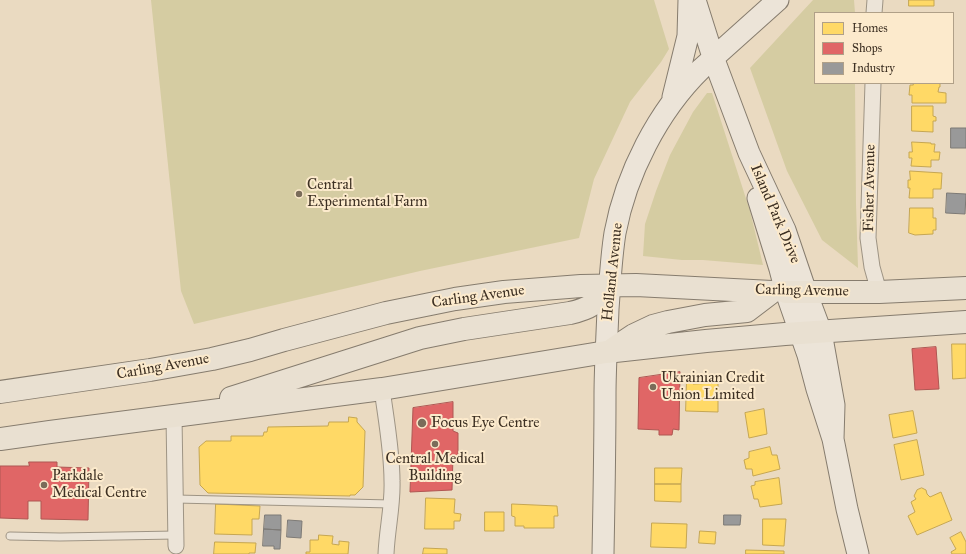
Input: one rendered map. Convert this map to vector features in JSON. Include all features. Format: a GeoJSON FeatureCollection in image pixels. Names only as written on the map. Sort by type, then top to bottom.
{"type":"FeatureCollection","features":[{"type":"Feature","properties":{"kind":"main road"},"geometry":{"type":"LineString","coordinates":[[671,103],[688,36],[689,0]]}},
{"type":"Feature","properties":{"kind":"main road","name":"Island Park Drive"},"geometry":{"type":"LineString","coordinates":[[695,0],[713,57],[749,153],[785,230],[788,292],[811,333],[834,404],[833,438],[854,553]]}},
{"type":"Feature","properties":{"kind":"main road","name":"Holland Avenue"},"geometry":{"type":"LineString","coordinates":[[603,554],[606,352],[611,260],[621,210],[635,168],[650,136],[671,103],[691,78],[778,0]]}},
{"type":"Feature","properties":{"kind":"main road","name":"Carling Avenue"},"geometry":{"type":"LineString","coordinates":[[0,392],[150,370],[212,359],[386,313],[455,299],[504,292],[575,286],[636,285],[788,292],[879,292],[966,288]]}},
{"type":"Feature","properties":{"kind":"main road"},"geometry":{"type":"LineString","coordinates":[[174,416],[420,338],[464,329],[583,310],[598,301],[610,286]]}},
{"type":"Feature","properties":{"kind":"main road"},"geometry":{"type":"LineString","coordinates":[[606,352],[634,335],[653,326],[705,315],[747,311],[788,292]]}},
{"type":"Feature","properties":{"kind":"main road"},"geometry":{"type":"LineString","coordinates":[[0,439],[382,389],[606,352],[706,341],[966,322]]}},
{"type":"Feature","properties":{"kind":"street"},"geometry":{"type":"LineString","coordinates":[[874,12],[875,0]]}},
{"type":"Feature","properties":{"kind":"street","name":"Fisher Avenue"},"geometry":{"type":"LineString","coordinates":[[873,84],[868,238],[872,267],[879,292]]}},
{"type":"Feature","properties":{"kind":"street"},"geometry":{"type":"LineString","coordinates":[[382,389],[392,481],[386,554]]}},
{"type":"Feature","properties":{"kind":"street"},"geometry":{"type":"LineString","coordinates":[[174,416],[176,540]]}},
{"type":"Feature","properties":{"kind":"lane"},"geometry":{"type":"LineString","coordinates":[[176,499],[391,501]]}},
{"type":"Feature","properties":{"kind":"lane"},"geometry":{"type":"LineString","coordinates":[[10,536],[176,540]]}},
{"type":"Feature","properties":{"kind":"shaded area","name":"Central Experimental Farm"},"geometry":{"type":"Polygon","coordinates":[[[151,0],[654,0],[669,49],[661,62],[630,102],[594,179],[579,238],[420,271],[194,324],[181,291],[151,0]]]}},
{"type":"Feature","properties":{"kind":"shaded area"},"geometry":{"type":"Polygon","coordinates":[[[813,0],[854,0],[855,12],[814,12],[814,84],[855,84],[858,268],[822,240],[787,171],[750,68],[813,0]]]}},
{"type":"Feature","properties":{"kind":"shaded area"},"geometry":{"type":"Polygon","coordinates":[[[707,93],[712,93],[750,211],[763,265],[643,256],[645,224],[670,155],[693,112],[707,93]]]}},
{"type":"Feature","properties":{"kind":"building: Homes"},"geometry":{"type":"Polygon","coordinates":[[[909,0],[934,0],[934,6],[909,6],[909,0]]]}},
{"type":"Feature","properties":{"kind":"building: Homes"},"geometry":{"type":"Polygon","coordinates":[[[940,84],[938,92],[946,93],[946,103],[912,103],[912,95],[909,95],[910,85],[940,84]]]}},
{"type":"Feature","properties":{"kind":"building: Homes"},"geometry":{"type":"Polygon","coordinates":[[[912,106],[933,106],[933,116],[936,117],[936,121],[933,121],[933,132],[912,131],[912,106]]]}},
{"type":"Feature","properties":{"kind":"building: Homes"},"geometry":{"type":"Polygon","coordinates":[[[912,142],[935,144],[934,152],[940,152],[939,160],[931,160],[931,167],[911,166],[912,158],[909,158],[909,152],[912,152],[912,142]]]}},
{"type":"Feature","properties":{"kind":"building: Homes"},"geometry":{"type":"Polygon","coordinates":[[[910,171],[942,173],[941,189],[933,189],[933,198],[909,198],[910,188],[908,188],[908,180],[910,180],[910,171]]]}},
{"type":"Feature","properties":{"kind":"building: Homes"},"geometry":{"type":"Polygon","coordinates":[[[910,208],[933,208],[933,218],[936,218],[936,230],[933,230],[933,234],[915,235],[909,233],[910,208]]]}},
{"type":"Feature","properties":{"kind":"building: Homes"},"geometry":{"type":"Polygon","coordinates":[[[952,344],[966,344],[966,378],[953,379],[952,344]]]}},
{"type":"Feature","properties":{"kind":"building: Homes"},"geometry":{"type":"Polygon","coordinates":[[[687,379],[693,379],[693,384],[718,383],[718,412],[686,411],[687,379]]]}},
{"type":"Feature","properties":{"kind":"building: Homes"},"geometry":{"type":"Polygon","coordinates":[[[764,409],[767,434],[749,438],[745,413],[764,409]]]}},
{"type":"Feature","properties":{"kind":"building: Homes"},"geometry":{"type":"Polygon","coordinates":[[[913,411],[917,433],[893,438],[889,415],[913,411]]]}},
{"type":"Feature","properties":{"kind":"building: Homes"},"geometry":{"type":"Polygon","coordinates":[[[349,417],[357,418],[357,422],[365,431],[363,487],[355,495],[208,493],[200,485],[199,447],[206,441],[231,441],[231,436],[263,436],[264,432],[267,432],[268,427],[328,426],[329,422],[348,422],[349,417]]]}},
{"type":"Feature","properties":{"kind":"building: Homes"},"geometry":{"type":"Polygon","coordinates":[[[917,440],[924,475],[901,480],[894,445],[917,440]]]}},
{"type":"Feature","properties":{"kind":"building: Homes"},"geometry":{"type":"Polygon","coordinates":[[[770,447],[772,455],[777,455],[780,469],[753,476],[752,469],[746,469],[744,460],[749,458],[749,452],[770,447]]]}},
{"type":"Feature","properties":{"kind":"building: Homes"},"geometry":{"type":"Polygon","coordinates":[[[655,468],[682,468],[681,484],[655,484],[655,468]]]}},
{"type":"Feature","properties":{"kind":"building: Homes"},"geometry":{"type":"Polygon","coordinates":[[[779,478],[782,504],[760,507],[758,499],[754,499],[751,486],[755,485],[755,482],[779,478]]]}},
{"type":"Feature","properties":{"kind":"building: Homes"},"geometry":{"type":"Polygon","coordinates":[[[655,484],[681,484],[681,502],[655,501],[655,484]]]}},
{"type":"Feature","properties":{"kind":"building: Homes"},"geometry":{"type":"Polygon","coordinates":[[[922,488],[926,490],[930,497],[941,492],[952,520],[917,535],[908,516],[915,512],[911,502],[916,499],[914,496],[917,490],[922,488]]]}},
{"type":"Feature","properties":{"kind":"building: Homes"},"geometry":{"type":"Polygon","coordinates":[[[426,498],[455,499],[454,513],[461,514],[460,521],[454,521],[454,529],[425,529],[426,498]]]}},
{"type":"Feature","properties":{"kind":"building: Homes"},"geometry":{"type":"Polygon","coordinates":[[[216,504],[260,506],[259,519],[252,519],[252,535],[215,534],[216,504]]]}},
{"type":"Feature","properties":{"kind":"building: Homes"},"geometry":{"type":"Polygon","coordinates":[[[512,504],[557,506],[558,516],[554,516],[554,528],[524,528],[524,526],[515,526],[515,517],[512,516],[512,504]]]}},
{"type":"Feature","properties":{"kind":"building: Homes"},"geometry":{"type":"Polygon","coordinates":[[[485,512],[504,512],[504,531],[485,531],[485,512]]]}},
{"type":"Feature","properties":{"kind":"building: Homes"},"geometry":{"type":"Polygon","coordinates":[[[763,519],[786,519],[784,546],[763,545],[763,519]]]}},
{"type":"Feature","properties":{"kind":"building: Homes"},"geometry":{"type":"Polygon","coordinates":[[[652,523],[687,524],[686,548],[651,547],[652,523]]]}},
{"type":"Feature","properties":{"kind":"building: Homes"},"geometry":{"type":"Polygon","coordinates":[[[700,531],[716,532],[715,544],[699,543],[700,531]]]}},
{"type":"Feature","properties":{"kind":"building: Homes"},"geometry":{"type":"Polygon","coordinates":[[[961,532],[966,542],[966,554],[952,554],[951,552],[956,549],[950,538],[961,532]]]}},
{"type":"Feature","properties":{"kind":"building: Homes"},"geometry":{"type":"Polygon","coordinates":[[[319,535],[333,536],[332,544],[339,545],[339,541],[349,542],[348,554],[306,554],[306,552],[310,552],[310,540],[318,540],[319,535]]]}},
{"type":"Feature","properties":{"kind":"building: Homes"},"geometry":{"type":"Polygon","coordinates":[[[215,542],[256,543],[255,553],[214,554],[215,542]]]}},
{"type":"Feature","properties":{"kind":"building: Homes"},"geometry":{"type":"Polygon","coordinates":[[[424,548],[447,549],[447,554],[423,554],[424,548]]]}},
{"type":"Feature","properties":{"kind":"building: Homes"},"geometry":{"type":"Polygon","coordinates":[[[746,550],[784,551],[784,554],[746,554],[746,550]]]}},
{"type":"Feature","properties":{"kind":"building: Shops"},"geometry":{"type":"Polygon","coordinates":[[[936,347],[939,389],[915,390],[912,349],[936,347]]]}},
{"type":"Feature","properties":{"kind":"building: Shops"},"geometry":{"type":"Polygon","coordinates":[[[680,372],[679,430],[673,429],[672,435],[659,435],[659,430],[638,429],[639,378],[680,372]]]}},
{"type":"Feature","properties":{"kind":"building: Shops","name":"Central Medical Building"},"geometry":{"type":"Polygon","coordinates":[[[453,402],[453,431],[458,433],[458,456],[453,456],[452,490],[410,492],[413,408],[453,402]]]}},
{"type":"Feature","properties":{"kind":"building: Shops","name":"Parkdale Medical Centre"},"geometry":{"type":"Polygon","coordinates":[[[29,462],[57,462],[57,467],[89,468],[88,520],[41,519],[41,501],[28,501],[28,519],[0,518],[0,466],[29,466],[29,462]]]}},
{"type":"Feature","properties":{"kind":"building: Industry"},"geometry":{"type":"Polygon","coordinates":[[[951,128],[966,128],[966,148],[951,148],[951,128]]]}},
{"type":"Feature","properties":{"kind":"building: Industry"},"geometry":{"type":"Polygon","coordinates":[[[947,193],[966,194],[965,214],[946,213],[947,193]]]}},
{"type":"Feature","properties":{"kind":"building: Industry"},"geometry":{"type":"Polygon","coordinates":[[[265,515],[281,515],[281,530],[264,529],[265,515]]]}},
{"type":"Feature","properties":{"kind":"building: Industry"},"geometry":{"type":"Polygon","coordinates":[[[724,515],[741,515],[740,525],[724,525],[724,515]]]}},
{"type":"Feature","properties":{"kind":"building: Industry"},"geometry":{"type":"Polygon","coordinates":[[[288,520],[302,521],[301,538],[287,537],[288,520]]]}},
{"type":"Feature","properties":{"kind":"building: Industry"},"geometry":{"type":"Polygon","coordinates":[[[264,529],[281,530],[280,549],[274,549],[274,546],[263,546],[264,529]]]}},
{"type":"Feature","properties":{"kind":"place","name":"Central Experimental Farm"},"geometry":{"type":"Point","coordinates":[299,194]}},
{"type":"Feature","properties":{"kind":"place","name":"Ukrainian Credit Union Limited"},"geometry":{"type":"Point","coordinates":[653,387]}},
{"type":"Feature","properties":{"kind":"place","name":"Focus Eye Centre"},"geometry":{"type":"Point","coordinates":[422,423]}},
{"type":"Feature","properties":{"kind":"place","name":"Central Medical Building"},"geometry":{"type":"Point","coordinates":[435,444]}},
{"type":"Feature","properties":{"kind":"place","name":"Parkdale Medical Centre"},"geometry":{"type":"Point","coordinates":[44,485]}}]}
